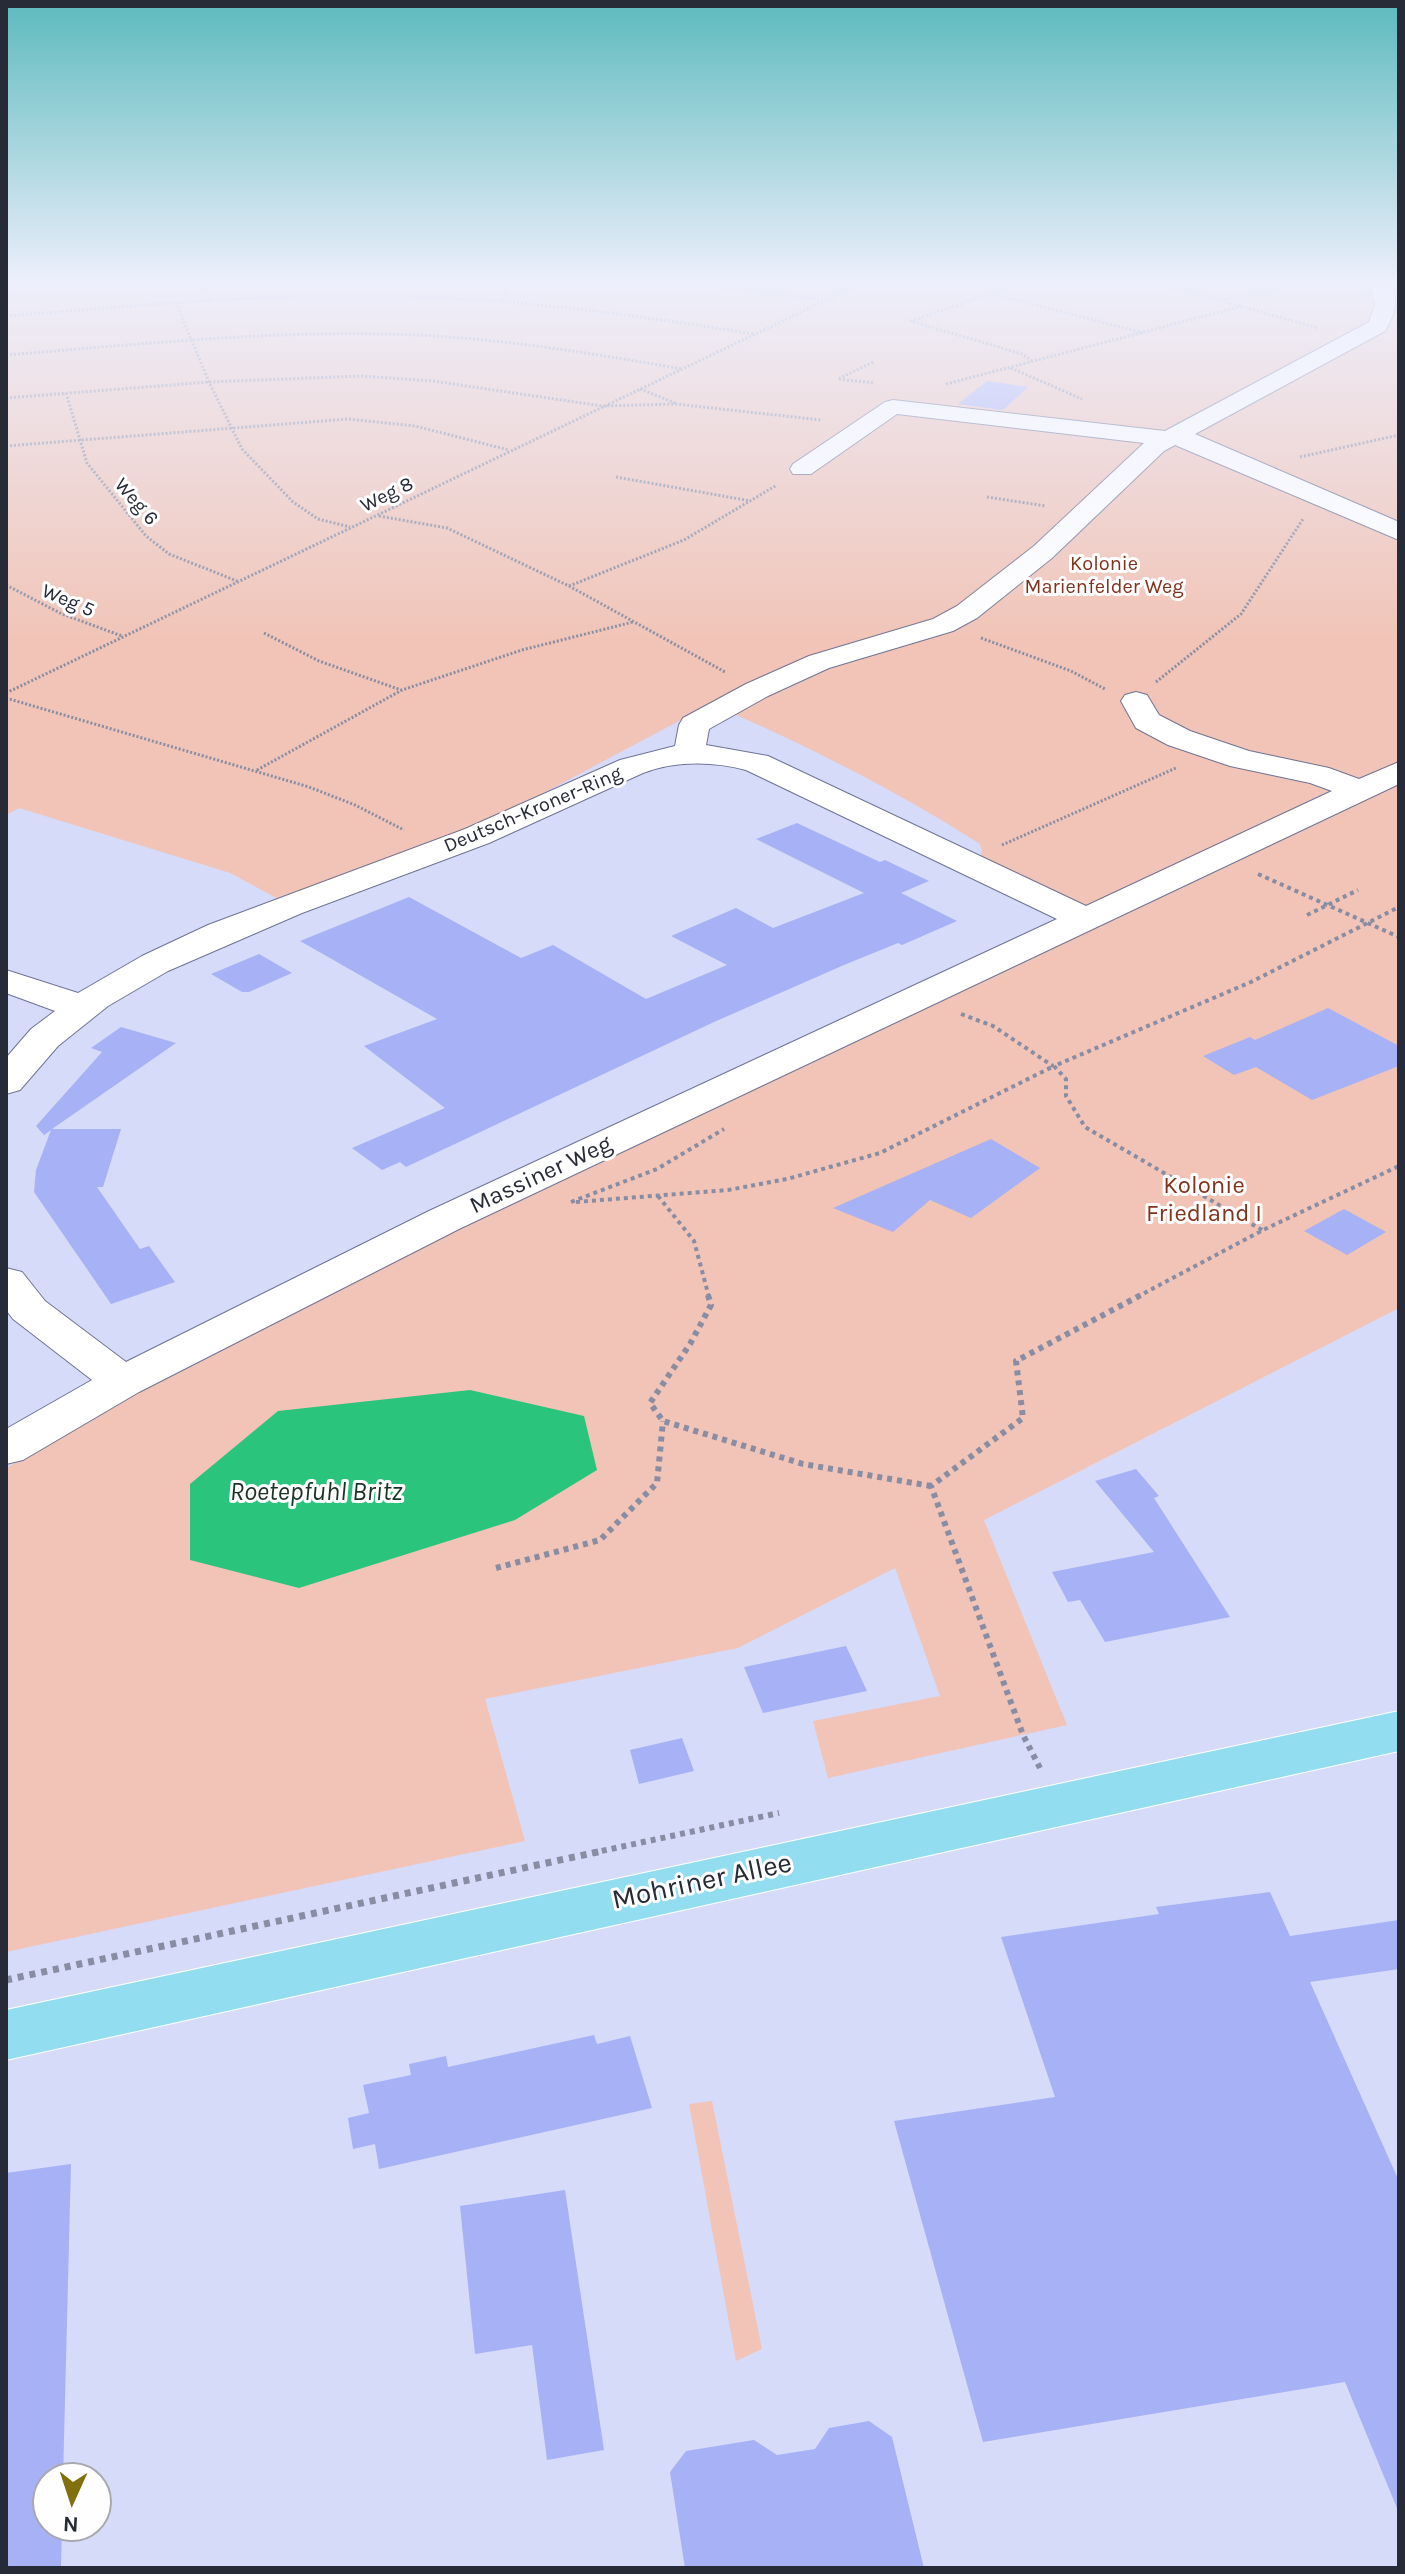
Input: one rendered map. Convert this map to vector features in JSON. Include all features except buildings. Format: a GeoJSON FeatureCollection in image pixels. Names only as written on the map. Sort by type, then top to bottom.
{"type":"FeatureCollection","features":[{"type":"Feature","properties":{"kind":"main road","name":"Mohriner Allee"},"geometry":{"type":"LineString","coordinates":[[6,2035],[1399,1731]]}},
{"type":"Feature","properties":{"kind":"street"},"geometry":{"type":"LineString","coordinates":[[689,754],[694,725],[757,690],[819,662],[943,625],[967,612],[1003,586],[1134,464],[1240,401]]}},
{"type":"Feature","properties":{"kind":"street"},"geometry":{"type":"LineString","coordinates":[[802,469],[893,407],[1175,437],[1256,467],[1399,532]]}},
{"type":"Feature","properties":{"kind":"street"},"geometry":{"type":"LineString","coordinates":[[1136,701],[1147,721],[1179,738],[1318,775],[1360,790]]}},
{"type":"Feature","properties":{"kind":"street","name":"Deutsch-Kroner-Ring"},"geometry":{"type":"LineString","coordinates":[[6,1082],[34,1046],[81,1007],[130,977],[193,946],[441,849],[638,764],[689,754],[732,756],[757,763],[1086,919]]}},
{"type":"Feature","properties":{"kind":"street","name":"Massiner Weg"},"geometry":{"type":"LineString","coordinates":[[6,1449],[123,1382],[444,1220],[1399,772]]}},
{"type":"Feature","properties":{"kind":"street"},"geometry":{"type":"LineString","coordinates":[[6,981],[81,1007]]}},
{"type":"Feature","properties":{"kind":"street"},"geometry":{"type":"LineString","coordinates":[[6,1281],[29,1310],[123,1382]]}},
{"type":"Feature","properties":{"kind":"path","name":"Weg 6"},"geometry":{"type":"LineString","coordinates":[[68,401],[87,463],[146,536],[183,561],[238,581]]}},
{"type":"Feature","properties":{"kind":"path"},"geometry":{"type":"LineString","coordinates":[[220,401],[242,449],[293,502],[318,519],[351,527]]}},
{"type":"Feature","properties":{"kind":"path"},"geometry":{"type":"LineString","coordinates":[[571,401],[602,406],[676,404],[864,426]]}},
{"type":"Feature","properties":{"kind":"path","name":"Weg 8"},"geometry":{"type":"LineString","coordinates":[[6,695],[613,401]]}},
{"type":"Feature","properties":{"kind":"path"},"geometry":{"type":"LineString","coordinates":[[669,401],[676,404]]}},
{"type":"Feature","properties":{"kind":"path"},"geometry":{"type":"LineString","coordinates":[[893,407],[899,401]]}},
{"type":"Feature","properties":{"kind":"path"},"geometry":{"type":"LineString","coordinates":[[6,446],[348,419],[436,430],[510,451]]}},
{"type":"Feature","properties":{"kind":"path"},"geometry":{"type":"LineString","coordinates":[[1256,467],[1399,435]]}},
{"type":"Feature","properties":{"kind":"path"},"geometry":{"type":"LineString","coordinates":[[569,586],[652,555],[717,523],[802,469]]}},
{"type":"Feature","properties":{"kind":"path"},"geometry":{"type":"LineString","coordinates":[[616,477],[752,502]]}},
{"type":"Feature","properties":{"kind":"path"},"geometry":{"type":"LineString","coordinates":[[987,497],[1085,512]]}},
{"type":"Feature","properties":{"kind":"path"},"geometry":{"type":"LineString","coordinates":[[943,625],[1071,671],[1123,698],[1136,701],[1141,691],[1167,675],[1241,614],[1303,519],[1350,509]]}},
{"type":"Feature","properties":{"kind":"path"},"geometry":{"type":"LineString","coordinates":[[376,515],[447,528],[569,586],[757,690]]}},
{"type":"Feature","properties":{"kind":"path","name":"Weg 5"},"geometry":{"type":"LineString","coordinates":[[6,585],[66,617],[123,637]]}},
{"type":"Feature","properties":{"kind":"path"},"geometry":{"type":"LineString","coordinates":[[257,770],[402,690],[522,650],[634,621]]}},
{"type":"Feature","properties":{"kind":"path"},"geometry":{"type":"LineString","coordinates":[[264,633],[319,661],[402,690]]}},
{"type":"Feature","properties":{"kind":"path","name":"Weg 8"},"geometry":{"type":"LineString","coordinates":[[6,695],[257,770],[355,805],[441,849]]}},
{"type":"Feature","properties":{"kind":"path"},"geometry":{"type":"LineString","coordinates":[[996,847],[1215,750]]}},
{"type":"Feature","properties":{"kind":"path"},"geometry":{"type":"LineString","coordinates":[[1222,856],[1399,937]]}},
{"type":"Feature","properties":{"kind":"path"},"geometry":{"type":"LineString","coordinates":[[1307,915],[1358,890]]}},
{"type":"Feature","properties":{"kind":"path"},"geometry":{"type":"LineString","coordinates":[[568,1203],[728,1190],[787,1179],[880,1153],[1054,1066],[1251,982],[1399,907]]}},
{"type":"Feature","properties":{"kind":"path"},"geometry":{"type":"LineString","coordinates":[[949,1010],[993,1026],[1064,1074],[1068,1082],[1066,1096],[1085,1127],[1263,1230]]}},
{"type":"Feature","properties":{"kind":"path"},"geometry":{"type":"LineString","coordinates":[[658,1196],[694,1241],[711,1305],[690,1344],[650,1403],[663,1421],[803,1464],[931,1486],[1023,1418],[1016,1361],[1263,1230],[1399,1166]]}},
{"type":"Feature","properties":{"kind":"path"},"geometry":{"type":"LineString","coordinates":[[496,1568],[600,1540],[657,1483],[663,1421]]}},
{"type":"Feature","properties":{"kind":"path"},"geometry":{"type":"LineString","coordinates":[[931,1486],[1023,1735],[1060,1804]]}},
{"type":"Feature","properties":{"kind":"path"},"geometry":{"type":"LineString","coordinates":[[6,1980],[779,1813]]}},
{"type":"Feature","properties":{"kind":"green space"},"geometry":{"type":"Polygon","coordinates":[[[6,401],[1399,401],[1399,1308],[984,1520],[1067,1725],[828,1778],[813,1721],[940,1696],[895,1568],[738,1648],[485,1699],[525,1841],[6,1952],[6,1468],[207,1353],[446,1236],[440,1232],[1103,920],[979,860],[982,851],[980,844],[881,786],[781,735],[711,704],[506,813],[282,901],[230,873],[19,808],[6,815],[6,401]]]}},
{"type":"Feature","properties":{"kind":"green space"},"geometry":{"type":"Polygon","coordinates":[[[712,2101],[762,2349],[736,2361],[689,2104],[712,2101]]]}},
{"type":"Feature","properties":{"kind":"water","name":"Roetepfuhl Britz"},"geometry":{"type":"Polygon","coordinates":[[[470,1390],[584,1416],[597,1470],[515,1520],[299,1588],[190,1560],[190,1484],[278,1411],[470,1390]]]}},
{"type":"Feature","properties":{"kind":"park label","name":"Kolonie Marienfelder Weg"},"geometry":{"type":"Point","coordinates":[1104,576]}},
{"type":"Feature","properties":{"kind":"park label","name":"Kolonie Friedland I"},"geometry":{"type":"Point","coordinates":[1204,1200]}}]}
